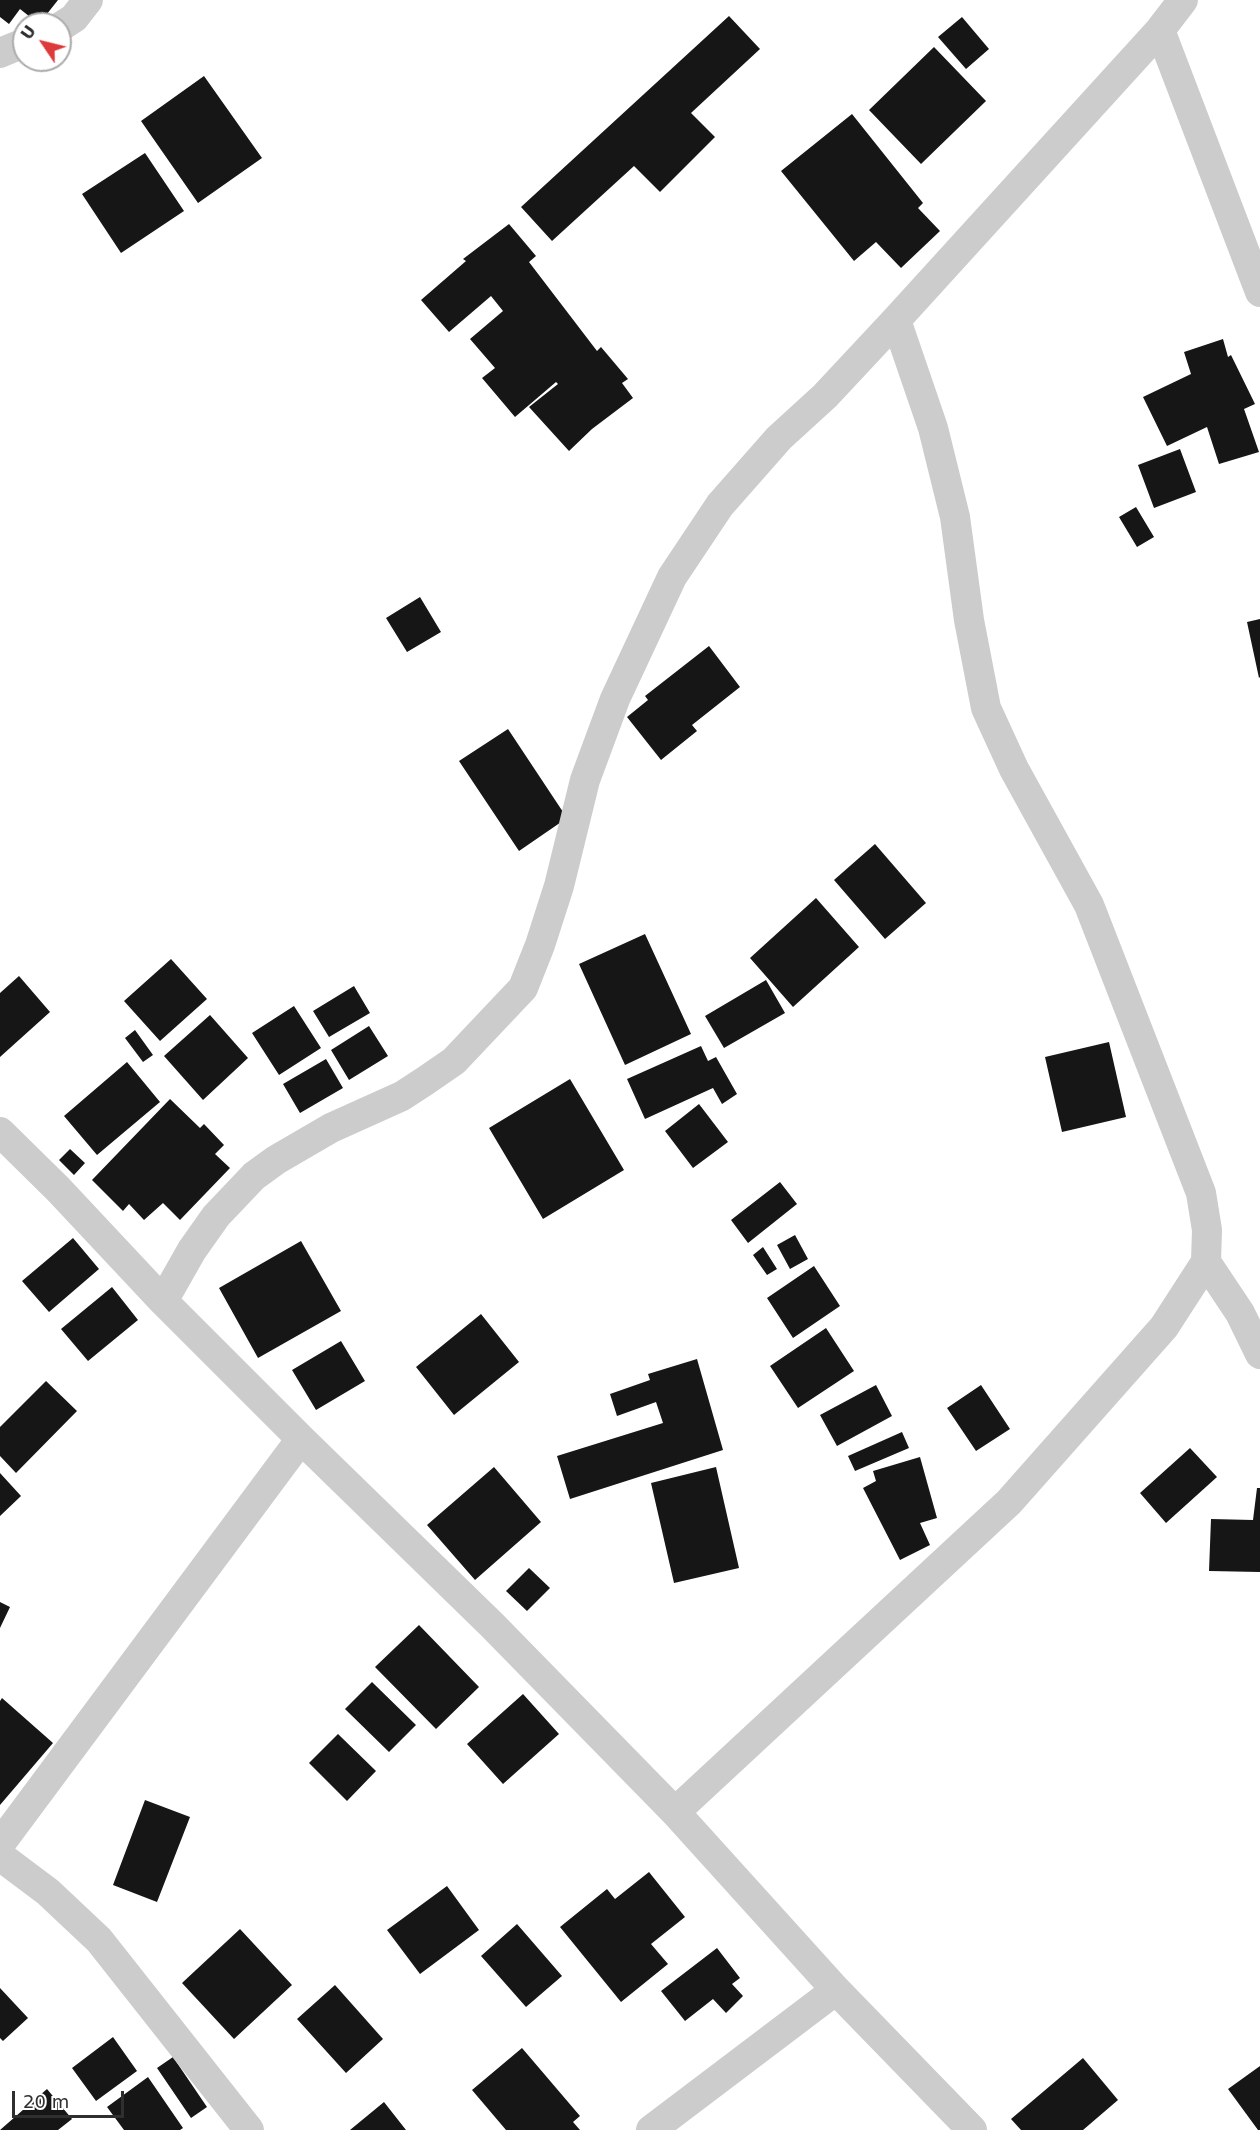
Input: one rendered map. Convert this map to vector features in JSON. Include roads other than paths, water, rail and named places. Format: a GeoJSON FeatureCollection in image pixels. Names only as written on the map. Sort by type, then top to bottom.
{"type":"FeatureCollection","features":[{"type":"Feature","properties":{"kind":"street"},"geometry":{"type":"LineString","coordinates":[[72,19],[88,0]]}},
{"type":"Feature","properties":{"kind":"street"},"geometry":{"type":"LineString","coordinates":[[163,1301],[192,1250],[216,1216],[254,1176],[276,1160],[331,1128],[402,1096],[454,1061],[523,988],[559,886],[585,780],[615,699],[672,577],[720,505],[779,438],[825,396],[896,320],[1160,30],[1184,0]]}},
{"type":"Feature","properties":{"kind":"street"},"geometry":{"type":"LineString","coordinates":[[1160,30],[1260,292]]}},
{"type":"Feature","properties":{"kind":"street"},"geometry":{"type":"LineString","coordinates":[[675,1812],[1010,1502],[1164,1327],[1206,1262],[1207,1230],[1201,1193],[1089,905],[1014,769],[986,708],[969,620],[955,517],[933,428],[896,320]]}},
{"type":"Feature","properties":{"kind":"street"},"geometry":{"type":"LineString","coordinates":[[0,1132],[58,1189],[163,1301],[492,1625],[675,1812],[836,1990],[972,2130]]}},
{"type":"Feature","properties":{"kind":"street"},"geometry":{"type":"LineString","coordinates":[[1206,1262],[1240,1313],[1260,1354]]}},
{"type":"Feature","properties":{"kind":"street"},"geometry":{"type":"LineString","coordinates":[[0,1844],[301,1439]]}},
{"type":"Feature","properties":{"kind":"street"},"geometry":{"type":"LineString","coordinates":[[0,1856],[48,1892],[99,1940],[249,2130]]}},
{"type":"Feature","properties":{"kind":"street"},"geometry":{"type":"LineString","coordinates":[[651,2130],[836,1990]]}}]}
